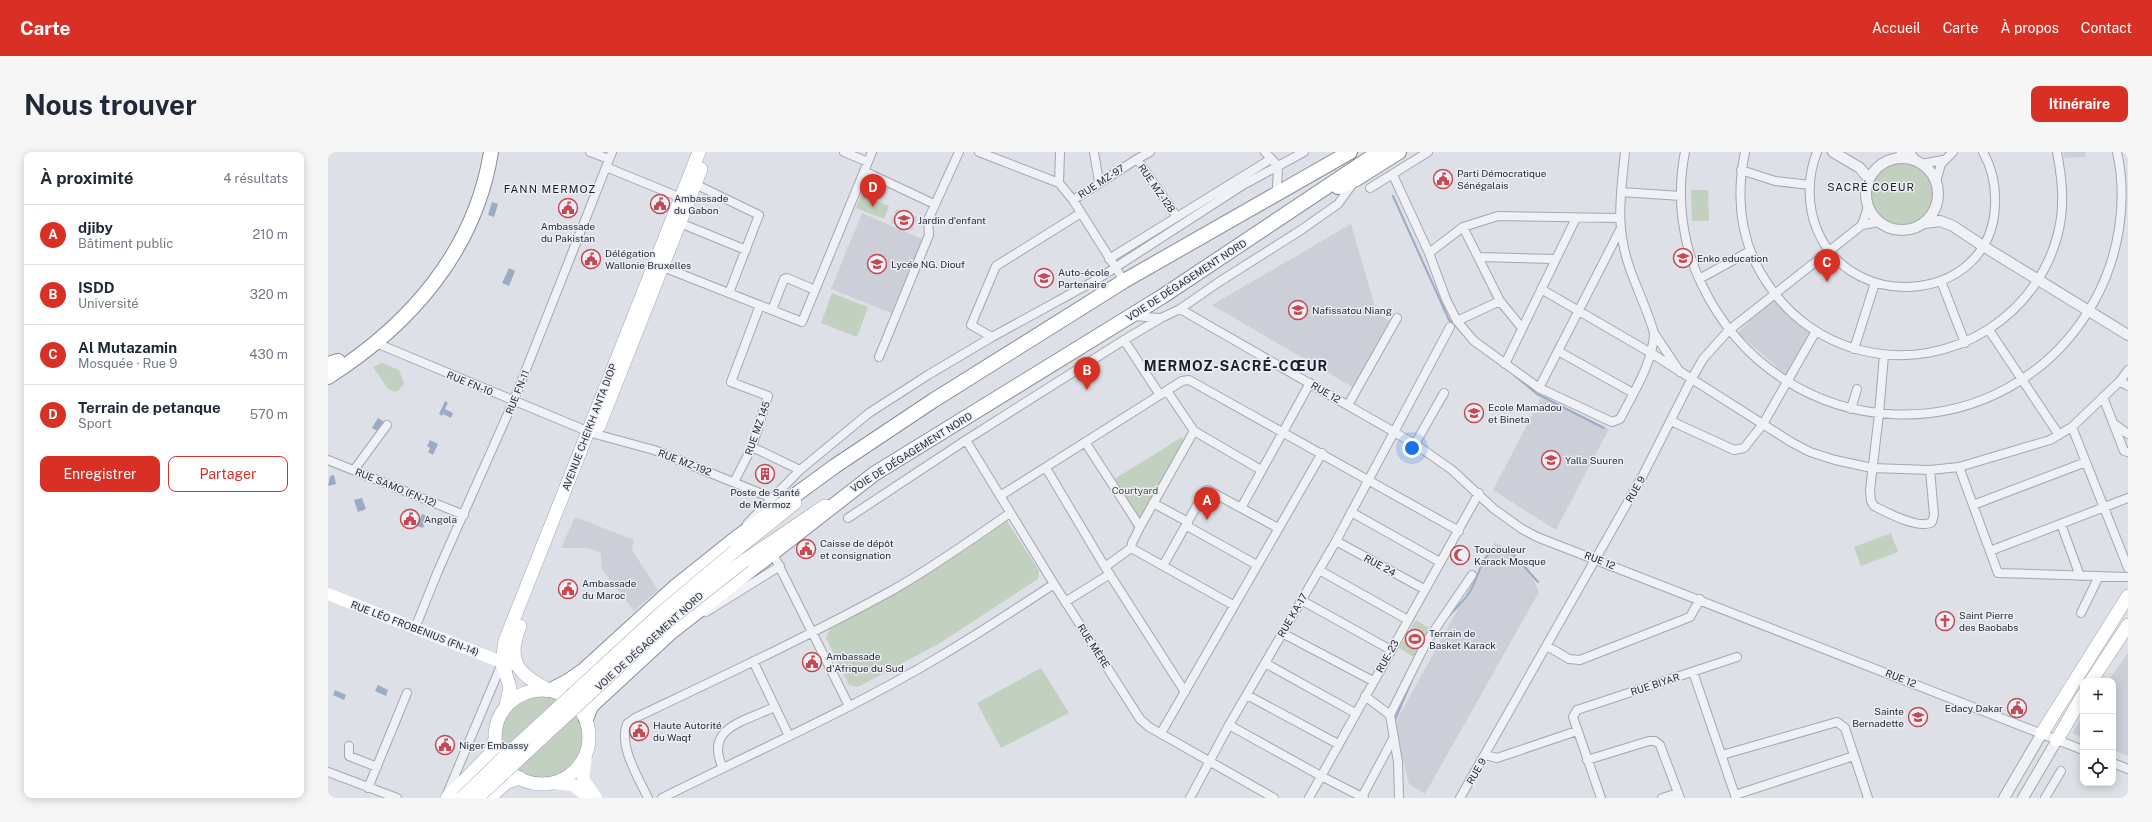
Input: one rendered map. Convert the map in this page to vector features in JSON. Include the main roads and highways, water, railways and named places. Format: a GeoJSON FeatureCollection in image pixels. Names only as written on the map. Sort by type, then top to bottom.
{"type":"FeatureCollection","features":[{"type":"Feature","properties":{"kind":"highway"},"geometry":{"type":"LineString","coordinates":[[328,377],[335,364],[386,325],[411,300],[429,277],[460,224],[472,191],[482,152]]}},
{"type":"Feature","properties":{"kind":"highway"},"geometry":{"type":"LineString","coordinates":[[328,384],[335,364],[376,343],[415,307],[445,267],[473,214],[491,152]]}},
{"type":"Feature","properties":{"kind":"highway"},"geometry":{"type":"LineString","coordinates":[[1254,208],[1277,188],[1336,152]]}},
{"type":"Feature","properties":{"kind":"highway"},"geometry":{"type":"LineString","coordinates":[[549,690],[568,681],[584,670],[675,587],[735,545],[834,466],[859,452],[934,400],[1124,281],[1350,152]]}},
{"type":"Feature","properties":{"kind":"highway"},"geometry":{"type":"LineString","coordinates":[[1317,194],[1356,179],[1399,152]]}},
{"type":"Feature","properties":{"kind":"highway","name":"VOIE DE DÉGAGEMENT NORD"},"geometry":{"type":"LineString","coordinates":[[874,474],[1131,316],[1376,154]]}},
{"type":"Feature","properties":{"kind":"highway"},"geometry":{"type":"LineString","coordinates":[[586,719],[591,706],[670,633],[874,474]]}},
{"type":"Feature","properties":{"kind":"main road","name":"AVENUE CHEIKH ANTA DIOP"},"geometry":{"type":"LineString","coordinates":[[519,670],[515,663],[514,643],[679,197],[699,152]]}},
{"type":"Feature","properties":{"kind":"main road","name":"AVENUE CHEIKH ANTA DIOP"},"geometry":{"type":"LineString","coordinates":[[506,706],[510,684],[502,661],[505,641],[591,433],[663,267],[694,184],[708,152]]}},
{"type":"Feature","properties":{"kind":"main road","name":"VOIE DE DÉGAGEMENT NORD"},"geometry":{"type":"LineString","coordinates":[[478,798],[668,622],[744,561],[808,516],[874,474]]}},
{"type":"Feature","properties":{"kind":"main road","name":"VOIE DE DÉGAGEMENT NORD"},"geometry":{"type":"LineString","coordinates":[[462,798],[735,545]]}},
{"type":"Feature","properties":{"kind":"main road","name":"RUE LÉO FROBENIUS (FN-14)"},"geometry":{"type":"LineString","coordinates":[[328,595],[502,661],[519,670]]}},
{"type":"Feature","properties":{"kind":"main road"},"geometry":{"type":"LineString","coordinates":[[2042,734],[2128,596]]}},
{"type":"Feature","properties":{"kind":"main road"},"geometry":{"type":"LineString","coordinates":[[2093,678],[2128,625]]}},
{"type":"Feature","properties":{"kind":"main road"},"geometry":{"type":"LineString","coordinates":[[519,670],[526,677],[549,690],[566,696],[574,702],[586,719],[590,737],[582,779],[596,798]]}},
{"type":"Feature","properties":{"kind":"main road"},"geometry":{"type":"LineString","coordinates":[[446,798],[489,756],[495,738],[497,723],[506,706],[514,699],[527,692],[549,690]]}},
{"type":"Feature","properties":{"kind":"main road"},"geometry":{"type":"LineString","coordinates":[[2057,740],[2080,700]]}},
{"type":"Feature","properties":{"kind":"main road"},"geometry":{"type":"LineString","coordinates":[[495,738],[497,750],[502,762],[511,772],[520,778],[536,784],[552,783],[573,785],[589,798]]}},
{"type":"Feature","properties":{"kind":"main road"},"geometry":{"type":"LineString","coordinates":[[552,783],[564,779],[575,771],[586,755]]}},
{"type":"Feature","properties":{"kind":"main road"},"geometry":{"type":"LineString","coordinates":[[489,798],[508,782],[520,778]]}},
{"type":"Feature","properties":{"kind":"water"},"geometry":{"type":"Polygon","coordinates":[[[492,202],[498,204],[494,217],[488,215],[492,202]]]}},
{"type":"Feature","properties":{"kind":"water"},"geometry":{"type":"Polygon","coordinates":[[[509,268],[515,271],[509,286],[502,283],[509,268]]]}},
{"type":"Feature","properties":{"kind":"water"},"geometry":{"type":"Polygon","coordinates":[[[445,401],[448,403],[445,409],[453,413],[451,418],[443,414],[442,416],[439,414],[445,401]]]}},
{"type":"Feature","properties":{"kind":"water"},"geometry":{"type":"Polygon","coordinates":[[[378,418],[384,422],[378,431],[372,428],[378,418]]]}},
{"type":"Feature","properties":{"kind":"water"},"geometry":{"type":"Polygon","coordinates":[[[430,440],[438,444],[433,455],[428,452],[430,448],[427,446],[430,440]]]}},
{"type":"Feature","properties":{"kind":"water"},"geometry":{"type":"Polygon","coordinates":[[[334,475],[336,484],[328,486],[330,476],[334,475]]]}},
{"type":"Feature","properties":{"kind":"water"},"geometry":{"type":"Polygon","coordinates":[[[362,498],[366,509],[358,512],[354,500],[362,498]]]}},
{"type":"Feature","properties":{"kind":"water"},"geometry":{"type":"Polygon","coordinates":[[[422,514],[427,516],[423,528],[417,526],[422,514]]]}},
{"type":"Feature","properties":{"kind":"water"},"geometry":{"type":"Polygon","coordinates":[[[378,685],[388,690],[386,696],[375,691],[378,685]]]}},
{"type":"Feature","properties":{"kind":"water"},"geometry":{"type":"Polygon","coordinates":[[[335,690],[346,695],[344,700],[333,695],[335,690]]]}},
{"type":"Feature","properties":{"kind":"waterway"},"geometry":{"type":"LineString","coordinates":[[1393,196],[1449,320],[1458,328]]}},
{"type":"Feature","properties":{"kind":"waterway"},"geometry":{"type":"LineString","coordinates":[[1514,375],[1537,394],[1604,428]]}},
{"type":"Feature","properties":{"kind":"waterway"},"geometry":{"type":"LineString","coordinates":[[1446,619],[1473,587],[1484,560],[1493,550],[1500,547],[1514,555],[1538,582]]}},
{"type":"Feature","properties":{"kind":"waterway"},"geometry":{"type":"LineString","coordinates":[[1394,722],[1412,680]]}},
{"type":"Feature","properties":{"kind":"place","name":"Parti Démocratique Sénégalais"},"geometry":{"type":"Point","coordinates":[1443,179]}},
{"type":"Feature","properties":{"kind":"place","name":"Ambassade du Gabon"},"geometry":{"type":"Point","coordinates":[660,204]}},
{"type":"Feature","properties":{"kind":"place","name":"Terrain de petanque"},"geometry":{"type":"Point","coordinates":[873,207]}},
{"type":"Feature","properties":{"kind":"place","name":"Ambassade du Pakistan"},"geometry":{"type":"Point","coordinates":[568,208]}},
{"type":"Feature","properties":{"kind":"place","name":"Jardin d'enfant"},"geometry":{"type":"Point","coordinates":[904,220]}},
{"type":"Feature","properties":{"kind":"place","name":"Enko education"},"geometry":{"type":"Point","coordinates":[1683,258]}},
{"type":"Feature","properties":{"kind":"place","name":"Délégation Wallonie Bruxelles"},"geometry":{"type":"Point","coordinates":[591,259]}},
{"type":"Feature","properties":{"kind":"place","name":"Lycée NG. Diouf"},"geometry":{"type":"Point","coordinates":[877,264]}},
{"type":"Feature","properties":{"kind":"place","name":"Auto-école Partenaire"},"geometry":{"type":"Point","coordinates":[1044,278]}},
{"type":"Feature","properties":{"kind":"place","name":"Al Mutazamin"},"geometry":{"type":"Point","coordinates":[1827,282]}},
{"type":"Feature","properties":{"kind":"place","name":"Nafissatou Niang"},"geometry":{"type":"Point","coordinates":[1298,310]}},
{"type":"Feature","properties":{"kind":"place","name":"ISDD"},"geometry":{"type":"Point","coordinates":[1087,390]}},
{"type":"Feature","properties":{"kind":"place","name":"Ecole Mamadou et Bineta"},"geometry":{"type":"Point","coordinates":[1474,413]}},
{"type":"Feature","properties":{"kind":"place","name":"Yalla Suuren"},"geometry":{"type":"Point","coordinates":[1551,460]}},
{"type":"Feature","properties":{"kind":"place","name":"Poste de Santé de Mermoz"},"geometry":{"type":"Point","coordinates":[765,474]}},
{"type":"Feature","properties":{"kind":"place","name":"Angola"},"geometry":{"type":"Point","coordinates":[410,519]}},
{"type":"Feature","properties":{"kind":"place","name":"djiby"},"geometry":{"type":"Point","coordinates":[1207,520]}},
{"type":"Feature","properties":{"kind":"place","name":"Caisse de dépôt et consignation"},"geometry":{"type":"Point","coordinates":[806,549]}},
{"type":"Feature","properties":{"kind":"place","name":"Toucouleur Karack Mosque"},"geometry":{"type":"Point","coordinates":[1460,555]}},
{"type":"Feature","properties":{"kind":"place","name":"Ambassade du Maroc"},"geometry":{"type":"Point","coordinates":[568,589]}},
{"type":"Feature","properties":{"kind":"place","name":"Saint Pierre des Baobabs"},"geometry":{"type":"Point","coordinates":[1945,621]}},
{"type":"Feature","properties":{"kind":"place","name":"Terrain de Basket Karack"},"geometry":{"type":"Point","coordinates":[1415,639]}},
{"type":"Feature","properties":{"kind":"place","name":"Ambassade d'Afrique du Sud"},"geometry":{"type":"Point","coordinates":[812,662]}},
{"type":"Feature","properties":{"kind":"place","name":"Edacy Dakar"},"geometry":{"type":"Point","coordinates":[2017,708]}},
{"type":"Feature","properties":{"kind":"place","name":"Sainte Bernadette"},"geometry":{"type":"Point","coordinates":[1918,717]}},
{"type":"Feature","properties":{"kind":"place","name":"Haute Autorité du Waqf"},"geometry":{"type":"Point","coordinates":[639,731]}},
{"type":"Feature","properties":{"kind":"place","name":"Niger Embassy"},"geometry":{"type":"Point","coordinates":[445,745]}},
{"type":"Feature","properties":{"kind":"district","name":"SACRÉ COEUR"},"geometry":{"type":"Point","coordinates":[1871,187]}},
{"type":"Feature","properties":{"kind":"district","name":"FANN MERMOZ"},"geometry":{"type":"Point","coordinates":[550,189]}},
{"type":"Feature","properties":{"kind":"district","name":"MERMOZ-SACRÉ-CŒUR"},"geometry":{"type":"Point","coordinates":[1236,366]}},
{"type":"Feature","properties":{"kind":"park label","name":"Courtyard"},"geometry":{"type":"Point","coordinates":[1135,490]}}]}
